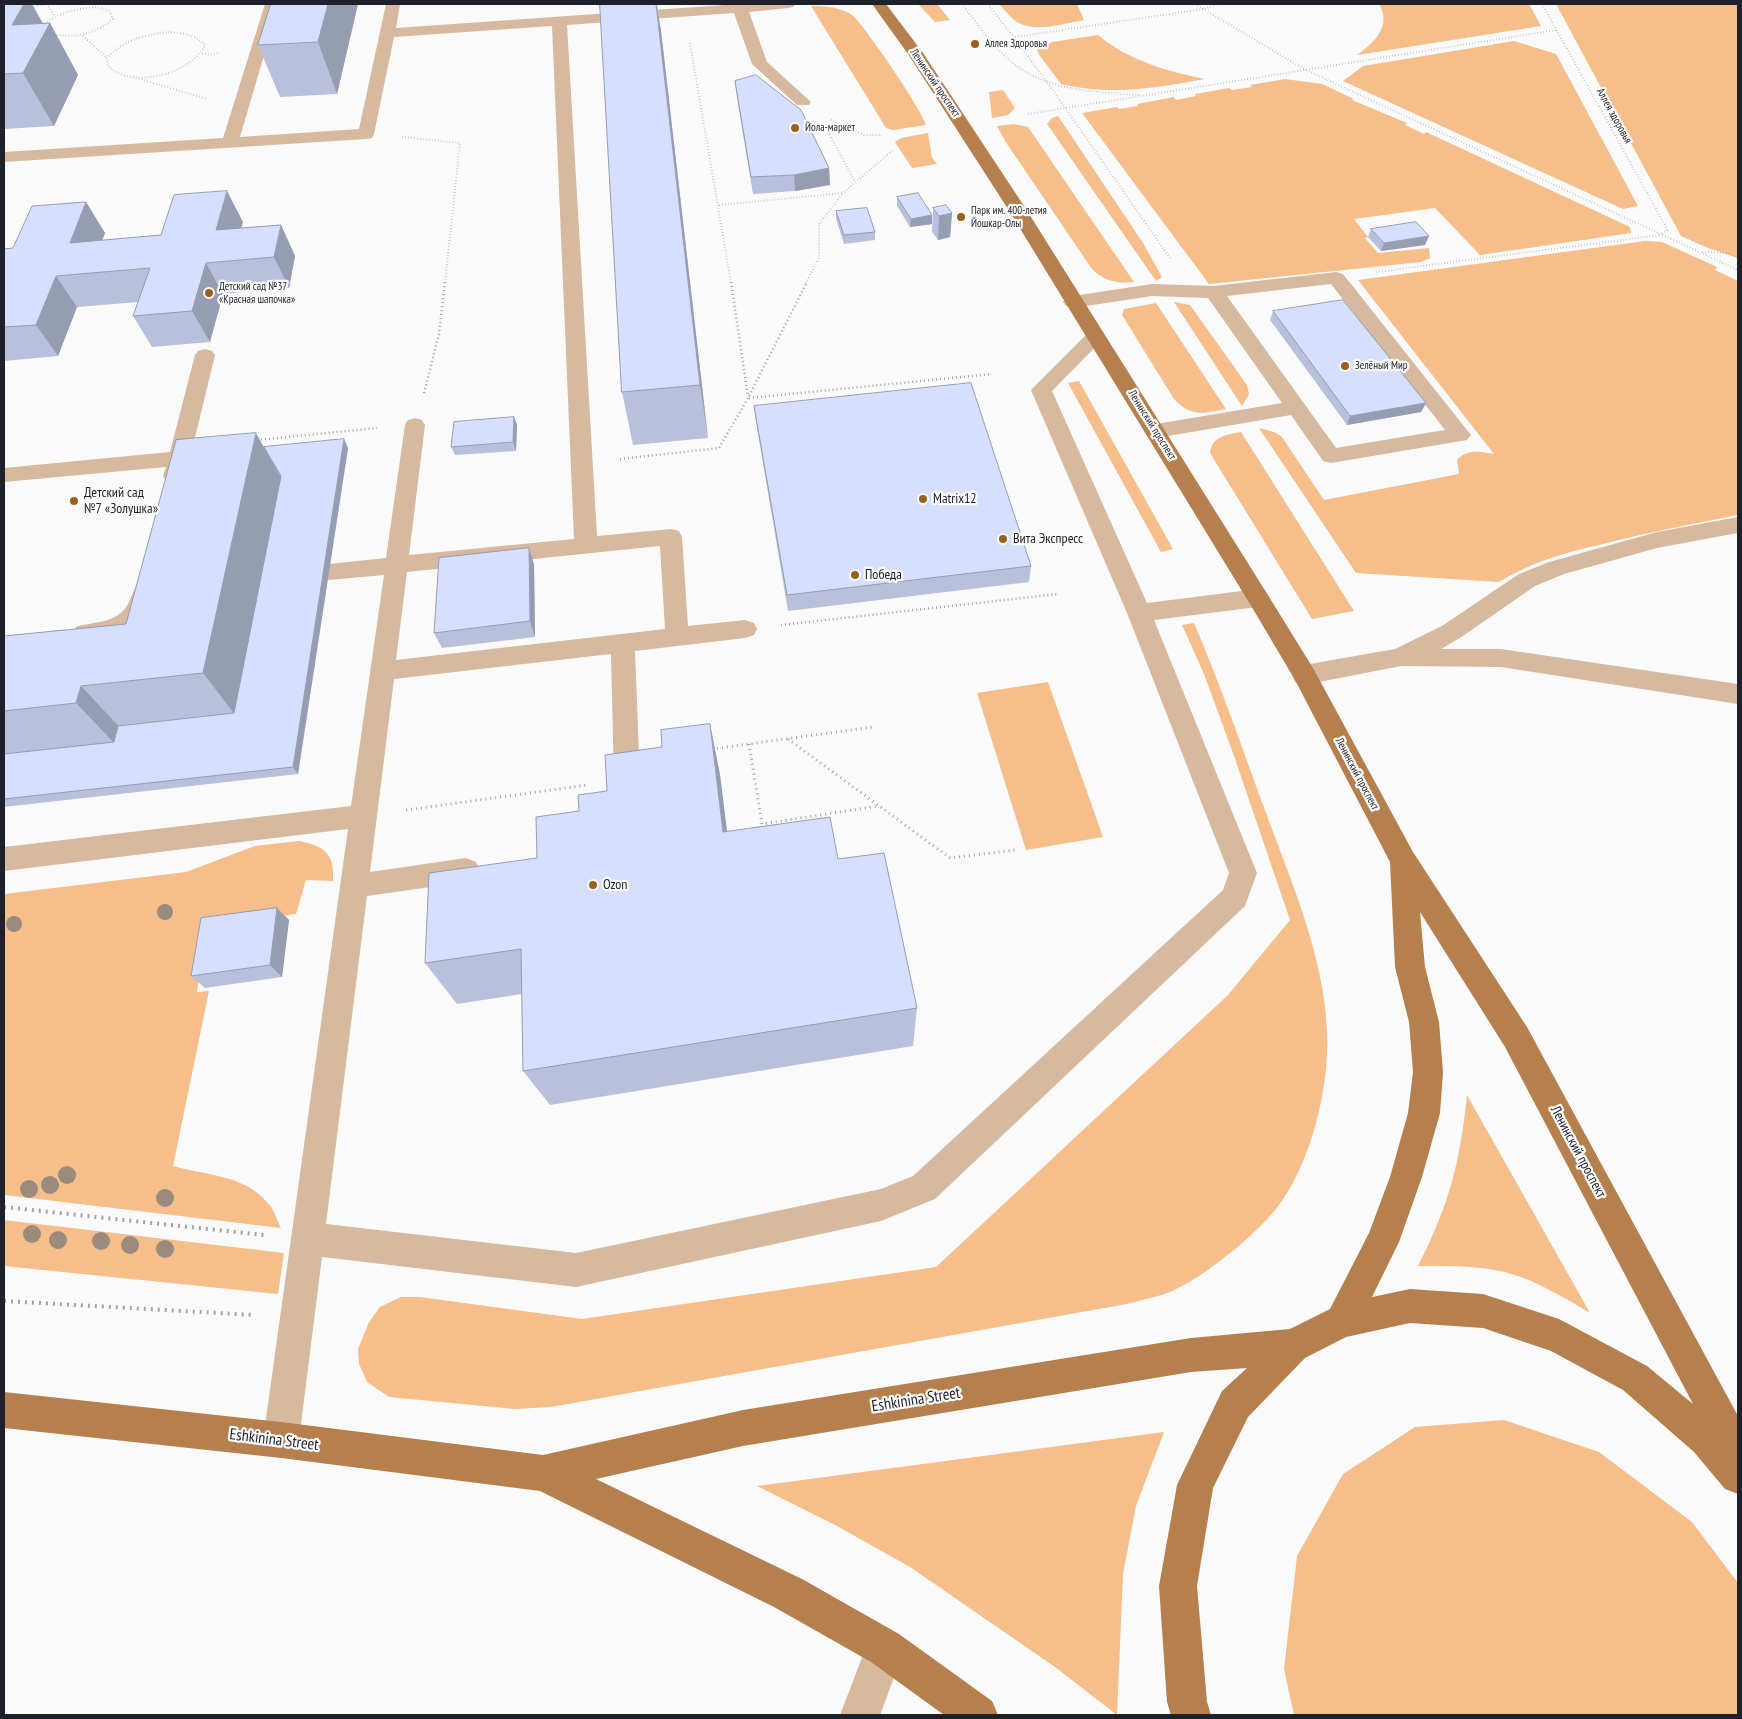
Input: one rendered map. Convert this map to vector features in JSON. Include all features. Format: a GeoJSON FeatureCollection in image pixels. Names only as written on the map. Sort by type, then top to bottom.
{"type":"FeatureCollection","features":[{"type":"Feature","properties":{"kind":"main road","name":"Ленинский проспект"},"geometry":{"type":"LineString","coordinates":[[879,4],[915,53],[962,124],[1156,431],[1304,675],[1402,860],[1516,1037],[1738,1452]]}},
{"type":"Feature","properties":{"kind":"main road","name":"Ленинский проспект"},"geometry":{"type":"LineString","coordinates":[[1342,1321],[1382,1242],[1406,1178],[1424,1113],[1428,1072],[1424,1022],[1410,966],[1402,860]]}},
{"type":"Feature","properties":{"kind":"main road"},"geometry":{"type":"LineString","coordinates":[[1191,1715],[1187,1702],[1178,1586],[1195,1485],[1235,1404],[1293,1346],[1342,1321],[1410,1306],[1483,1312],[1559,1336],[1635,1378],[1707,1440],[1738,1476]]}},
{"type":"Feature","properties":{"kind":"main road","name":"Eshkinina Street"},"geometry":{"type":"LineString","coordinates":[[543,1473],[743,1428],[1190,1355],[1293,1346]]}},
{"type":"Feature","properties":{"kind":"main road","name":"Eshkinina Street"},"geometry":{"type":"LineString","coordinates":[[4,1410],[281,1440],[543,1473],[788,1593],[885,1648],[978,1715]]}},
{"type":"Feature","properties":{"kind":"lane"},"geometry":{"type":"LineString","coordinates":[[230,142],[272,4]]}},
{"type":"Feature","properties":{"kind":"lane"},"geometry":{"type":"LineString","coordinates":[[4,157],[366,134],[393,4]]}},
{"type":"Feature","properties":{"kind":"lane"},"geometry":{"type":"LineString","coordinates":[[387,33],[519,17],[559,22],[621,11],[684,13],[778,4]]}},
{"type":"Feature","properties":{"kind":"lane"},"geometry":{"type":"LineString","coordinates":[[740,8],[760,64],[804,102]]}},
{"type":"Feature","properties":{"kind":"lane"},"geometry":{"type":"LineString","coordinates":[[559,22],[586,546]]}},
{"type":"Feature","properties":{"kind":"lane"},"geometry":{"type":"LineString","coordinates":[[1073,302],[1152,290],[1204,291],[1336,278],[1460,435],[1331,456],[1297,407],[1204,291]]}},
{"type":"Feature","properties":{"kind":"lane"},"geometry":{"type":"LineString","coordinates":[[308,1239],[576,1270],[881,1206],[924,1188],[1235,897],[1243,873],[1139,613],[1040,390],[1095,337]]}},
{"type":"Feature","properties":{"kind":"lane"},"geometry":{"type":"LineString","coordinates":[[169,496],[205,355]]}},
{"type":"Feature","properties":{"kind":"lane"},"geometry":{"type":"LineString","coordinates":[[1156,431],[1297,407]]}},
{"type":"Feature","properties":{"kind":"lane"},"geometry":{"type":"LineString","coordinates":[[281,1440],[415,425]]}},
{"type":"Feature","properties":{"kind":"lane"},"geometry":{"type":"LineString","coordinates":[[4,475],[179,458]]}},
{"type":"Feature","properties":{"kind":"lane"},"geometry":{"type":"LineString","coordinates":[[1304,675],[1397,658],[1414,652],[1451,632],[1508,591],[1534,577],[1557,568],[1657,540],[1738,525]]}},
{"type":"Feature","properties":{"kind":"lane"},"geometry":{"type":"LineString","coordinates":[[329,572],[671,537],[678,637]]}},
{"type":"Feature","properties":{"kind":"lane"},"geometry":{"type":"LineString","coordinates":[[60,636],[98,632],[114,628],[129,621],[140,607],[147,582],[170,588]]}},
{"type":"Feature","properties":{"kind":"lane"},"geometry":{"type":"LineString","coordinates":[[1139,613],[1258,598]]}},
{"type":"Feature","properties":{"kind":"lane"},"geometry":{"type":"LineString","coordinates":[[382,671],[745,629]]}},
{"type":"Feature","properties":{"kind":"lane"},"geometry":{"type":"LineString","coordinates":[[623,643],[627,780]]}},
{"type":"Feature","properties":{"kind":"lane"},"geometry":{"type":"LineString","coordinates":[[1397,658],[1501,658],[1738,694]]}},
{"type":"Feature","properties":{"kind":"lane"},"geometry":{"type":"LineString","coordinates":[[4,859],[363,816]]}},
{"type":"Feature","properties":{"kind":"lane"},"geometry":{"type":"LineString","coordinates":[[354,886],[489,867]]}},
{"type":"Feature","properties":{"kind":"lane"},"geometry":{"type":"LineString","coordinates":[[860,1715],[885,1648]]}},
{"type":"Feature","properties":{"kind":"path"},"geometry":{"type":"LineString","coordinates":[[29,8],[46,4],[54,15]]}},
{"type":"Feature","properties":{"kind":"path"},"geometry":{"type":"LineString","coordinates":[[962,4],[1007,59],[1029,74],[1047,82],[1092,92],[1146,96]]}},
{"type":"Feature","properties":{"kind":"path"},"geometry":{"type":"LineString","coordinates":[[988,4],[1204,291]]}},
{"type":"Feature","properties":{"kind":"path"},"geometry":{"type":"LineString","coordinates":[[1195,4],[1306,70],[1738,270]]}},
{"type":"Feature","properties":{"kind":"path"},"geometry":{"type":"LineString","coordinates":[[1014,37],[1203,9],[1218,4]]}},
{"type":"Feature","properties":{"kind":"path","name":"Аллея здоровья"},"geometry":{"type":"LineString","coordinates":[[1542,4],[1666,226],[1667,230],[1661,235]]}},
{"type":"Feature","properties":{"kind":"path"},"geometry":{"type":"LineString","coordinates":[[94,7],[110,11],[113,19],[103,29],[83,36],[61,38],[46,33],[44,25],[54,15],[74,9],[94,7]]}},
{"type":"Feature","properties":{"kind":"path"},"geometry":{"type":"LineString","coordinates":[[684,13],[719,205],[748,398]]}},
{"type":"Feature","properties":{"kind":"path"},"geometry":{"type":"LineString","coordinates":[[1028,114],[1556,30]]}},
{"type":"Feature","properties":{"kind":"path"},"geometry":{"type":"LineString","coordinates":[[83,36],[107,58],[108,66],[117,73],[133,77],[153,76],[174,71],[191,64],[202,54],[205,45],[199,38],[186,33],[148,34],[129,40],[114,48],[107,58]]}},
{"type":"Feature","properties":{"kind":"path"},"geometry":{"type":"LineString","coordinates":[[804,102],[819,115],[864,135],[882,135]]}},
{"type":"Feature","properties":{"kind":"path"},"geometry":{"type":"LineString","coordinates":[[819,115],[855,182]]}},
{"type":"Feature","properties":{"kind":"path"},"geometry":{"type":"LineString","coordinates":[[582,463],[719,448],[748,398],[818,258],[819,224],[843,193],[893,150]]}},
{"type":"Feature","properties":{"kind":"path"},"geometry":{"type":"LineString","coordinates":[[719,205],[843,193]]}},
{"type":"Feature","properties":{"kind":"path"},"geometry":{"type":"LineString","coordinates":[[1336,278],[1661,235]]}},
{"type":"Feature","properties":{"kind":"path"},"geometry":{"type":"LineString","coordinates":[[1699,252],[1728,253],[1738,258]]}},
{"type":"Feature","properties":{"kind":"path"},"geometry":{"type":"LineString","coordinates":[[250,441],[415,425],[439,334]]}},
{"type":"Feature","properties":{"kind":"path"},"geometry":{"type":"LineString","coordinates":[[748,398],[992,374]]}},
{"type":"Feature","properties":{"kind":"path"},"geometry":{"type":"LineString","coordinates":[[745,629],[1058,594]]}},
{"type":"Feature","properties":{"kind":"path"},"geometry":{"type":"LineString","coordinates":[[788,739],[950,858],[1015,850]]}},
{"type":"Feature","properties":{"kind":"path"},"geometry":{"type":"LineString","coordinates":[[749,744],[762,824],[879,806]]}},
{"type":"Feature","properties":{"kind":"path"},"geometry":{"type":"LineString","coordinates":[[4,1207],[308,1239]]}},
{"type":"Feature","properties":{"kind":"path"},"geometry":{"type":"LineString","coordinates":[[4,1301],[297,1317]]}},
{"type":"Feature","properties":{"kind":"shaded area"},"geometry":{"type":"Polygon","coordinates":[[[918,4],[937,4],[950,20],[935,22],[918,4]]]}},
{"type":"Feature","properties":{"kind":"shaded area"},"geometry":{"type":"Polygon","coordinates":[[[999,4],[1077,4],[1084,20],[1042,27],[1026,26],[1013,19],[999,4]]]}},
{"type":"Feature","properties":{"kind":"shaded area"},"geometry":{"type":"Polygon","coordinates":[[[1379,4],[1529,4],[1541,26],[1357,55],[1375,39],[1382,27],[1382,12],[1379,4]]]}},
{"type":"Feature","properties":{"kind":"shaded area"},"geometry":{"type":"Polygon","coordinates":[[[1556,4],[1738,4],[1738,258],[1681,236],[1556,4]]]}},
{"type":"Feature","properties":{"kind":"shaded area"},"geometry":{"type":"Polygon","coordinates":[[[811,6],[838,9],[852,15],[892,68],[923,117],[926,125],[893,130],[886,128],[811,6]]]}},
{"type":"Feature","properties":{"kind":"shaded area"},"geometry":{"type":"Polygon","coordinates":[[[1098,35],[1122,52],[1149,64],[1205,79],[1133,89],[1098,90],[1080,88],[1061,84],[1038,53],[1037,49],[1052,42],[1098,35]]]}},
{"type":"Feature","properties":{"kind":"shaded area"},"geometry":{"type":"Polygon","coordinates":[[[1514,41],[1556,54],[1638,206],[1623,209],[1343,81],[1363,66],[1514,41]]]}},
{"type":"Feature","properties":{"kind":"shaded area"},"geometry":{"type":"Polygon","coordinates":[[[1285,79],[1322,84],[1354,99],[1352,100],[1407,123],[1405,125],[1424,134],[1426,132],[1630,227],[1631,233],[1480,255],[1435,208],[1354,219],[1368,237],[1365,238],[1378,253],[1429,248],[1430,258],[1421,262],[1209,284],[1082,113],[1117,107],[1119,109],[1138,106],[1137,104],[1174,97],[1176,100],[1196,96],[1195,94],[1229,88],[1232,90],[1252,87],[1250,85],[1285,79]]]}},
{"type":"Feature","properties":{"kind":"shaded area"},"geometry":{"type":"Polygon","coordinates":[[[1003,90],[1015,108],[1008,115],[992,118],[989,92],[1003,90]]]}},
{"type":"Feature","properties":{"kind":"shaded area"},"geometry":{"type":"Polygon","coordinates":[[[1058,116],[1143,243],[1162,277],[1156,281],[1047,124],[1052,118],[1058,116]]]}},
{"type":"Feature","properties":{"kind":"shaded area"},"geometry":{"type":"Polygon","coordinates":[[[1014,124],[1028,127],[1134,282],[1111,281],[1092,269],[1005,141],[997,126],[1014,124]]]}},
{"type":"Feature","properties":{"kind":"shaded area"},"geometry":{"type":"Polygon","coordinates":[[[928,133],[932,158],[937,164],[912,168],[895,142],[901,138],[928,133]]]}},
{"type":"Feature","properties":{"kind":"shaded area"},"geometry":{"type":"Polygon","coordinates":[[[1645,241],[1662,242],[1717,267],[1715,270],[1738,281],[1738,515],[1654,532],[1550,558],[1499,582],[1356,573],[1259,428],[1274,432],[1282,437],[1324,500],[1459,474],[1457,460],[1461,456],[1470,452],[1494,454],[1358,280],[1645,241]]]}},
{"type":"Feature","properties":{"kind":"shaded area"},"geometry":{"type":"Polygon","coordinates":[[[1174,302],[1190,305],[1247,385],[1249,394],[1242,406],[1174,302]]]}},
{"type":"Feature","properties":{"kind":"shaded area"},"geometry":{"type":"Polygon","coordinates":[[[1156,303],[1226,409],[1204,413],[1192,412],[1174,399],[1122,315],[1124,309],[1156,303]]]}},
{"type":"Feature","properties":{"kind":"shaded area"},"geometry":{"type":"Polygon","coordinates":[[[1079,381],[1173,549],[1161,552],[1068,383],[1079,381]]]}},
{"type":"Feature","properties":{"kind":"shaded area"},"geometry":{"type":"Polygon","coordinates":[[[1241,432],[1354,611],[1312,619],[1210,453],[1211,447],[1221,437],[1241,432]]]}},
{"type":"Feature","properties":{"kind":"shaded area"},"geometry":{"type":"Polygon","coordinates":[[[1194,623],[1298,898],[1314,950],[1325,1004],[1327,1053],[1325,1076],[1316,1124],[1299,1170],[1288,1191],[1276,1209],[1250,1236],[1197,1278],[1165,1294],[1132,1303],[551,1407],[515,1409],[389,1397],[367,1382],[359,1364],[358,1349],[369,1322],[380,1307],[401,1297],[420,1297],[582,1319],[936,1267],[1228,995],[1290,920],[1204,674],[1182,625],[1194,623]]]}},
{"type":"Feature","properties":{"kind":"shaded area"},"geometry":{"type":"Polygon","coordinates":[[[1048,682],[1103,837],[1026,850],[977,693],[1048,682]]]}},
{"type":"Feature","properties":{"kind":"shaded area"},"geometry":{"type":"Polygon","coordinates":[[[299,841],[315,845],[326,852],[332,864],[333,881],[306,880],[296,914],[207,926],[197,992],[209,991],[173,1166],[226,1178],[250,1188],[271,1207],[281,1228],[4,1195],[4,894],[186,872],[255,846],[299,841]]]}},
{"type":"Feature","properties":{"kind":"shaded area"},"geometry":{"type":"Polygon","coordinates":[[[1467,1095],[1590,1313],[1546,1288],[1507,1272],[1468,1267],[1418,1266],[1438,1223],[1452,1183],[1461,1142],[1467,1095]]]}},
{"type":"Feature","properties":{"kind":"shaded area"},"geometry":{"type":"Polygon","coordinates":[[[4,1220],[284,1253],[278,1294],[4,1266],[4,1220]]]}},
{"type":"Feature","properties":{"kind":"shaded area"},"geometry":{"type":"Polygon","coordinates":[[[1504,1420],[1599,1452],[1692,1522],[1738,1583],[1738,1715],[1294,1715],[1284,1669],[1297,1556],[1343,1474],[1415,1427],[1504,1420]]]}},
{"type":"Feature","properties":{"kind":"shaded area"},"geometry":{"type":"Polygon","coordinates":[[[1164,1432],[1136,1506],[1123,1574],[1117,1715],[1055,1667],[910,1567],[837,1526],[757,1486],[1164,1432]]]}},
{"type":"Feature","properties":{"kind":"building"},"geometry":{"type":"Polygon","coordinates":[[[4,4],[24,4],[12,25],[50,23],[23,73],[4,74],[4,4]]]}},
{"type":"Feature","properties":{"kind":"building"},"geometry":{"type":"Polygon","coordinates":[[[271,4],[328,4],[318,42],[258,45],[271,4]]]}},
{"type":"Feature","properties":{"kind":"building"},"geometry":{"type":"Polygon","coordinates":[[[600,4],[656,4],[700,385],[622,392],[600,4]]]}},
{"type":"Feature","properties":{"kind":"building"},"geometry":{"type":"Polygon","coordinates":[[[756,75],[801,110],[829,168],[794,175],[751,177],[735,81],[756,75]]]}},
{"type":"Feature","properties":{"kind":"building"},"geometry":{"type":"Polygon","coordinates":[[[227,191],[216,230],[281,225],[274,257],[206,263],[192,311],[133,316],[150,268],[56,276],[36,325],[4,327],[4,249],[13,248],[32,206],[86,202],[70,243],[161,235],[174,195],[227,191]]]}},
{"type":"Feature","properties":{"kind":"building"},"geometry":{"type":"Polygon","coordinates":[[[918,193],[932,215],[911,219],[897,197],[918,193]]]}},
{"type":"Feature","properties":{"kind":"building"},"geometry":{"type":"Polygon","coordinates":[[[946,205],[952,213],[939,216],[933,208],[946,205]]]}},
{"type":"Feature","properties":{"kind":"building"},"geometry":{"type":"Polygon","coordinates":[[[867,208],[875,232],[844,235],[836,211],[867,208]]]}},
{"type":"Feature","properties":{"kind":"building"},"geometry":{"type":"Polygon","coordinates":[[[1416,222],[1429,236],[1384,243],[1371,229],[1416,222]]]}},
{"type":"Feature","properties":{"kind":"building","name":"Зелёный Мир"},"geometry":{"type":"Polygon","coordinates":[[[1343,300],[1426,403],[1350,416],[1273,311],[1343,300]]]}},
{"type":"Feature","properties":{"kind":"building"},"geometry":{"type":"Polygon","coordinates":[[[971,383],[1031,566],[787,595],[754,406],[971,383]]]}},
{"type":"Feature","properties":{"kind":"building"},"geometry":{"type":"Polygon","coordinates":[[[514,417],[513,442],[451,447],[454,422],[514,417]]]}},
{"type":"Feature","properties":{"kind":"building"},"geometry":{"type":"Polygon","coordinates":[[[256,433],[203,673],[81,686],[76,703],[4,711],[4,636],[126,624],[176,440],[256,433]]]}},
{"type":"Feature","properties":{"kind":"building"},"geometry":{"type":"Polygon","coordinates":[[[344,439],[293,767],[4,799],[4,754],[114,742],[118,726],[234,713],[281,476],[264,447],[344,439]]]}},
{"type":"Feature","properties":{"kind":"building"},"geometry":{"type":"Polygon","coordinates":[[[529,548],[530,621],[434,633],[439,558],[529,548]]]}},
{"type":"Feature","properties":{"kind":"building"},"geometry":{"type":"Polygon","coordinates":[[[710,724],[723,832],[830,817],[838,859],[884,853],[917,1008],[523,1071],[521,949],[425,963],[429,873],[537,858],[536,817],[579,811],[578,795],[607,791],[605,755],[662,747],[661,730],[710,724]]]}},
{"type":"Feature","properties":{"kind":"building"},"geometry":{"type":"Polygon","coordinates":[[[277,908],[270,965],[191,976],[201,918],[277,908]]]}},
{"type":"Feature","properties":{"kind":"place","name":"Аллея Здоровья"},"geometry":{"type":"Point","coordinates":[975,44]}},
{"type":"Feature","properties":{"kind":"place","name":"Йола-маркет"},"geometry":{"type":"Point","coordinates":[795,128]}},
{"type":"Feature","properties":{"kind":"place","name":"Парк им. 400-летия Йошкар-Олы"},"geometry":{"type":"Point","coordinates":[961,217]}},
{"type":"Feature","properties":{"kind":"place","name":"Детский сад №37 «Красная шапочка»"},"geometry":{"type":"Point","coordinates":[209,293]}},
{"type":"Feature","properties":{"kind":"place","name":"Зелёный Мир"},"geometry":{"type":"Point","coordinates":[1345,366]}},
{"type":"Feature","properties":{"kind":"place","name":"Matrix12"},"geometry":{"type":"Point","coordinates":[923,499]}},
{"type":"Feature","properties":{"kind":"place","name":"Детский сад №7 «Золушка»"},"geometry":{"type":"Point","coordinates":[74,501]}},
{"type":"Feature","properties":{"kind":"place","name":"Вита Экспресс"},"geometry":{"type":"Point","coordinates":[1003,539]}},
{"type":"Feature","properties":{"kind":"place","name":"Победа"},"geometry":{"type":"Point","coordinates":[855,575]}},
{"type":"Feature","properties":{"kind":"place","name":"Ozon"},"geometry":{"type":"Point","coordinates":[593,885]}}]}
